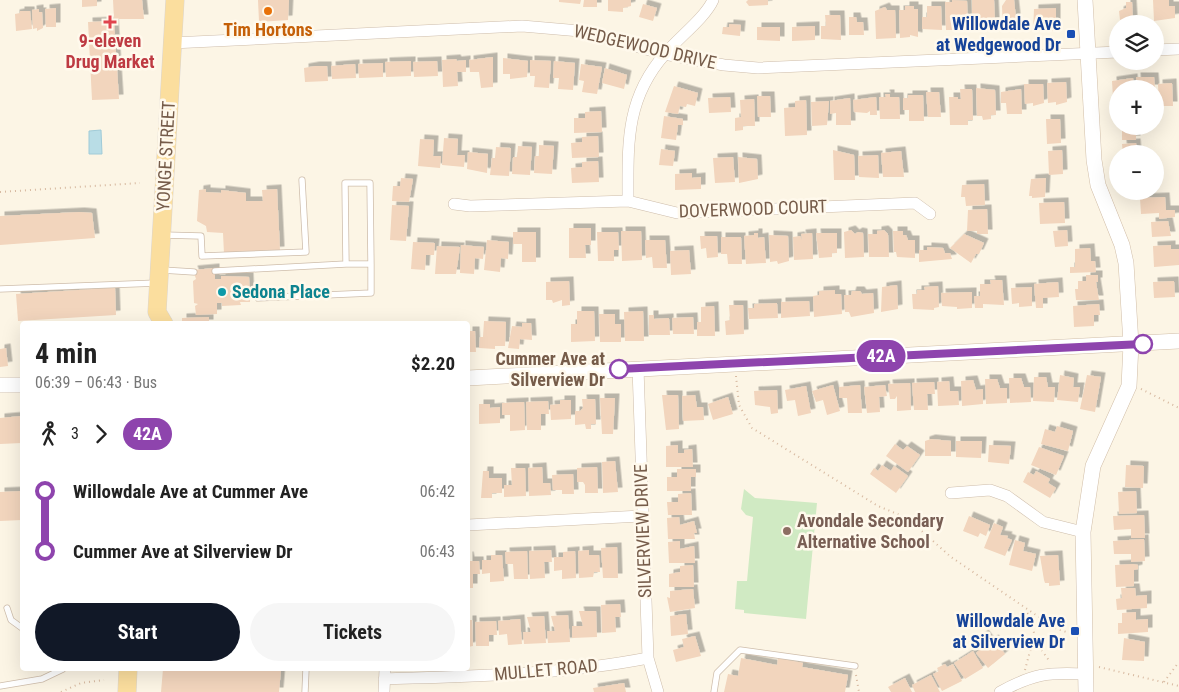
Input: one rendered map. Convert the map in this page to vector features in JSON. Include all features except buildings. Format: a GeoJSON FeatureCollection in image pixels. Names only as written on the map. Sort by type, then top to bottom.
{"type":"FeatureCollection","features":[{"type":"Feature","properties":{"kind":"main road","name":"YONGE STREET"},"geometry":{"type":"LineString","coordinates":[[155,320],[175,0]]}},
{"type":"Feature","properties":{"kind":"main road"},"geometry":{"type":"LineString","coordinates":[[127,692],[128,671]]}},
{"type":"Feature","properties":{"kind":"street"},"geometry":{"type":"LineString","coordinates":[[628,201],[628,139],[639,94],[664,54],[713,0]]}},
{"type":"Feature","properties":{"kind":"street"},"geometry":{"type":"LineString","coordinates":[[1085,0],[1094,160],[1098,185],[1122,246],[1126,264],[1131,344],[1129,386],[1093,466],[1083,532],[1086,692]]}},
{"type":"Feature","properties":{"kind":"street","name":"WEDGEWOOD DRIVE"},"geometry":{"type":"LineString","coordinates":[[172,43],[522,26],[580,31],[664,54],[724,65],[758,68],[1109,53]]}},
{"type":"Feature","properties":{"kind":"street"},"geometry":{"type":"LineString","coordinates":[[1164,50],[1179,49]]}},
{"type":"Feature","properties":{"kind":"street","name":"DOVERWOOD COURT"},"geometry":{"type":"LineString","coordinates":[[454,204],[470,206],[628,201],[677,213],[916,203],[930,214]]}},
{"type":"Feature","properties":{"kind":"street"},"geometry":{"type":"LineString","coordinates":[[470,378],[1179,342]]}},
{"type":"Feature","properties":{"kind":"street","name":"SILVERVIEW DRIVE"},"geometry":{"type":"LineString","coordinates":[[638,368],[641,516],[648,658],[658,692]]}},
{"type":"Feature","properties":{"kind":"street"},"geometry":{"type":"LineString","coordinates":[[0,385],[20,385]]}},
{"type":"Feature","properties":{"kind":"street"},"geometry":{"type":"LineString","coordinates":[[951,493],[990,490],[1007,496],[1043,522],[1083,532]]}},
{"type":"Feature","properties":{"kind":"street"},"geometry":{"type":"LineString","coordinates":[[470,525],[641,516]]}},
{"type":"Feature","properties":{"kind":"street","name":"MULLET ROAD"},"geometry":{"type":"LineString","coordinates":[[385,674],[540,673],[612,665],[648,658]]}},
{"type":"Feature","properties":{"kind":"street"},"geometry":{"type":"LineString","coordinates":[[1000,692],[1025,678],[1038,674],[1058,673],[1085,668]]}},
{"type":"Feature","properties":{"kind":"street"},"geometry":{"type":"LineString","coordinates":[[384,692],[385,674]]}},
{"type":"Feature","properties":{"kind":"lane"},"geometry":{"type":"LineString","coordinates":[[161,235],[201,236],[202,256],[306,252],[302,180]]}},
{"type":"Feature","properties":{"kind":"lane"},"geometry":{"type":"LineString","coordinates":[[258,298],[371,293],[370,183],[345,183],[346,264]]}},
{"type":"Feature","properties":{"kind":"lane"},"geometry":{"type":"LineString","coordinates":[[215,271],[371,264]]}},
{"type":"Feature","properties":{"kind":"lane"},"geometry":{"type":"LineString","coordinates":[[0,289],[159,277],[194,272]]}},
{"type":"Feature","properties":{"kind":"lane"},"geometry":{"type":"LineString","coordinates":[[7,608],[11,620],[20,627]]}},
{"type":"Feature","properties":{"kind":"lane"},"geometry":{"type":"LineString","coordinates":[[714,692],[717,673],[740,650],[855,666]]}},
{"type":"Feature","properties":{"kind":"lane"},"geometry":{"type":"LineString","coordinates":[[0,686],[42,679],[59,671]]}},
{"type":"Feature","properties":{"kind":"lane"},"geometry":{"type":"LineString","coordinates":[[305,692],[306,671]]}},
{"type":"Feature","properties":{"kind":"path"},"geometry":{"type":"LineString","coordinates":[[0,192],[140,183]]}},
{"type":"Feature","properties":{"kind":"path"},"geometry":{"type":"LineString","coordinates":[[736,376],[739,405],[752,428],[878,506],[907,518],[951,557],[1055,628],[1085,638]]}},
{"type":"Feature","properties":{"kind":"path"},"geometry":{"type":"LineString","coordinates":[[1129,386],[1144,389],[1179,408]]}},
{"type":"Feature","properties":{"kind":"path"},"geometry":{"type":"LineString","coordinates":[[1025,609],[1031,619],[1036,642],[1058,673]]}},
{"type":"Feature","properties":{"kind":"path"},"geometry":{"type":"LineString","coordinates":[[1025,678],[1026,667],[1036,642]]}},
{"type":"Feature","properties":{"kind":"path"},"geometry":{"type":"LineString","coordinates":[[1164,683],[1179,662]]}},
{"type":"Feature","properties":{"kind":"path"},"geometry":{"type":"LineString","coordinates":[[855,666],[859,692]]}},
{"type":"Feature","properties":{"kind":"path"},"geometry":{"type":"LineString","coordinates":[[1085,668],[1179,686]]}},
{"type":"Feature","properties":{"kind":"path"},"geometry":{"type":"LineString","coordinates":[[62,692],[81,683],[104,680]]}},
{"type":"Feature","properties":{"kind":"green space"},"geometry":{"type":"Polygon","coordinates":[[[744,489],[755,498],[817,503],[806,619],[744,613],[744,610],[735,609],[737,581],[747,581],[753,517],[746,515],[741,509],[744,489]]]}},
{"type":"Feature","properties":{"kind":"water"},"geometry":{"type":"Polygon","coordinates":[[[101,130],[102,154],[89,154],[89,131],[101,130]]]}},
{"type":"Feature","properties":{"kind":"bus line","name":"42A"},"geometry":{"type":"LineString","coordinates":[[619,369],[1143,344]]}},
{"type":"Feature","properties":{"kind":"place","name":"Tim Hortons"},"geometry":{"type":"Point","coordinates":[268,11]}},
{"type":"Feature","properties":{"kind":"place","name":"9-eleven Drug Market"},"geometry":{"type":"Point","coordinates":[110,22]}},
{"type":"Feature","properties":{"kind":"place","name":"Willowdale Ave at Wedgewood Dr"},"geometry":{"type":"Point","coordinates":[1071,34]}},
{"type":"Feature","properties":{"kind":"place","name":"Sedona Place"},"geometry":{"type":"Point","coordinates":[222,292]}},
{"type":"Feature","properties":{"kind":"place","name":"Cummer Ave at Silverview Dr"},"geometry":{"type":"Point","coordinates":[619,369]}},
{"type":"Feature","properties":{"kind":"place","name":"Avondale Secondary Alternative School"},"geometry":{"type":"Point","coordinates":[787,531]}},
{"type":"Feature","properties":{"kind":"place","name":"Willowdale Ave at Silverview Dr"},"geometry":{"type":"Point","coordinates":[1075,631]}}]}
